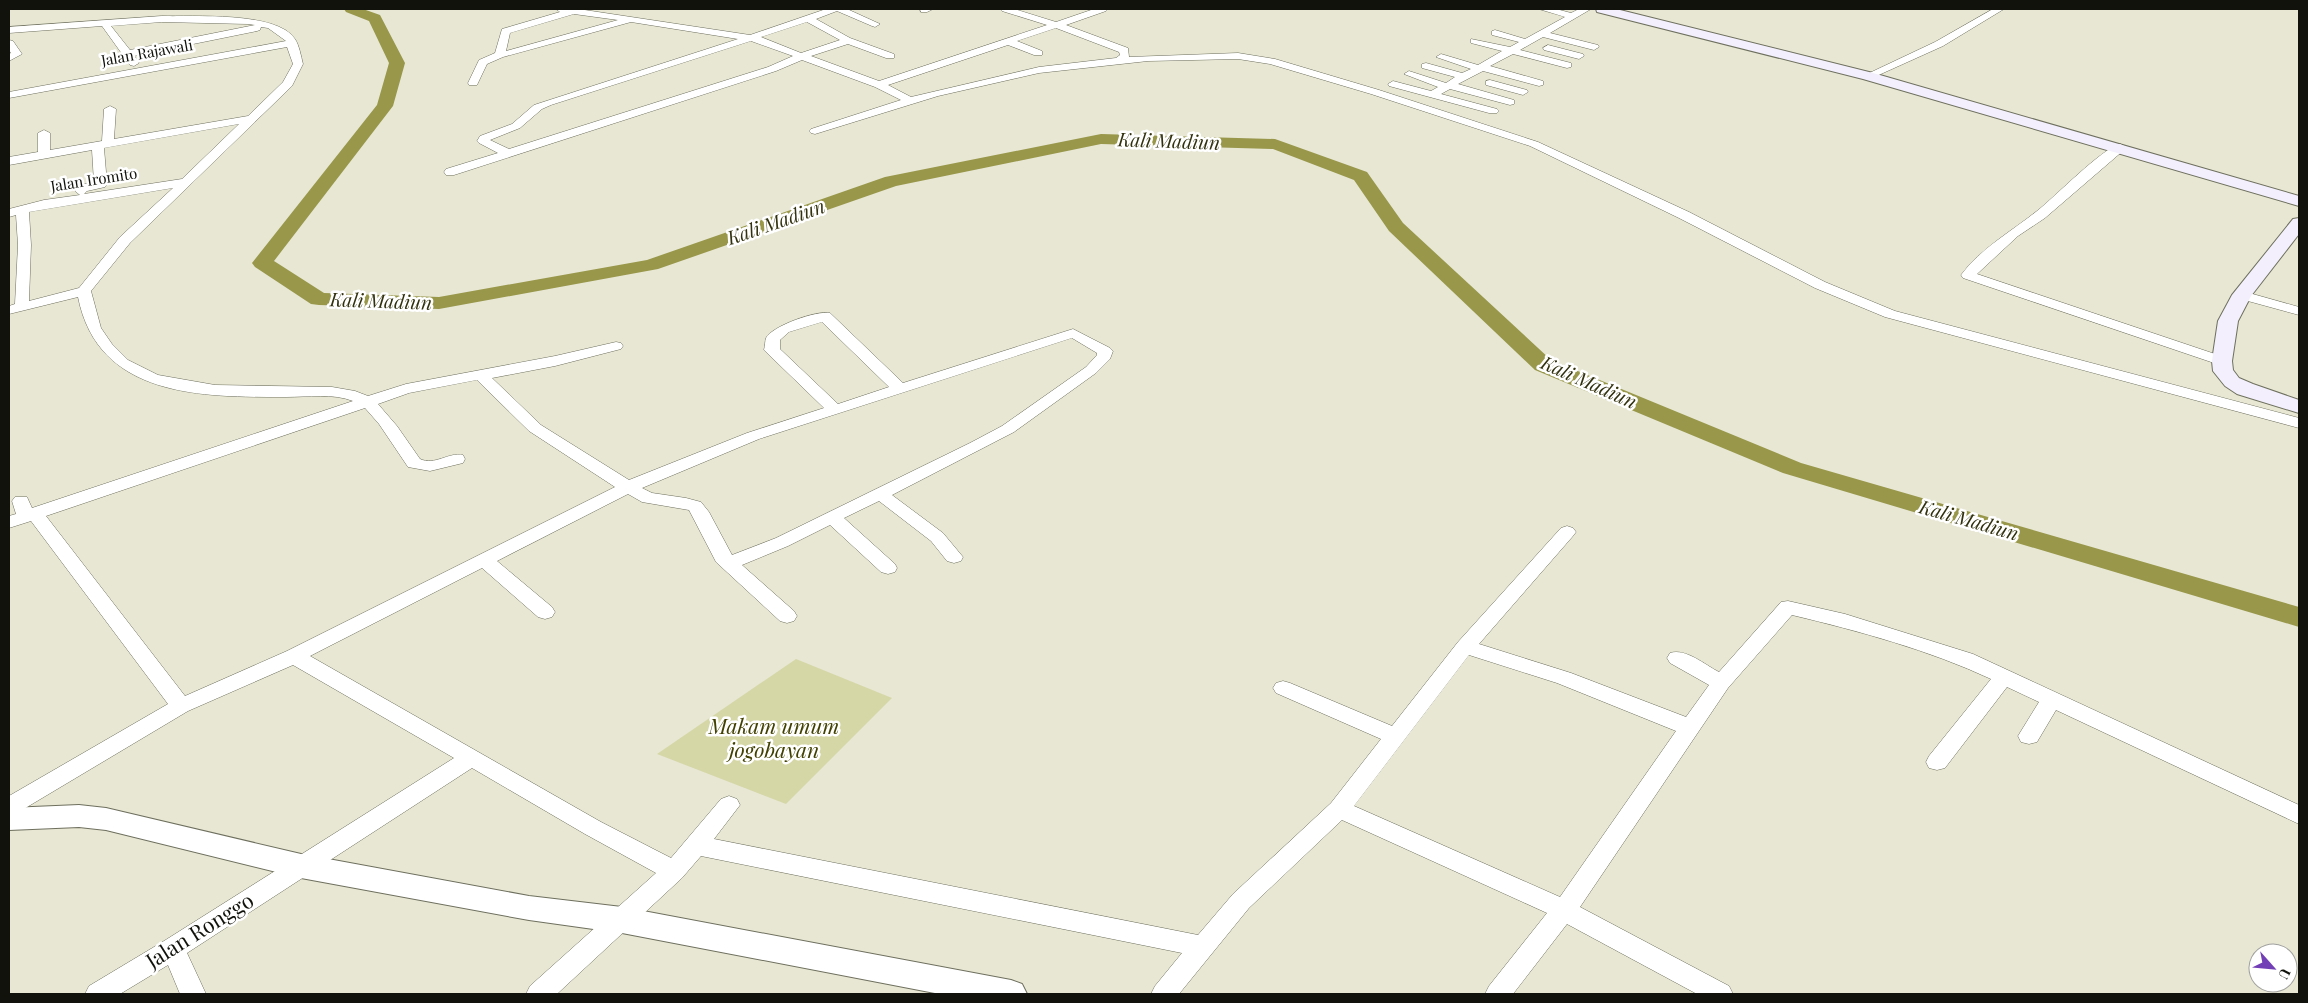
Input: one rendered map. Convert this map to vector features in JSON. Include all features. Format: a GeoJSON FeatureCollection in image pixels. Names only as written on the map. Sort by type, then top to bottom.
{"type":"FeatureCollection","features":[{"type":"Feature","properties":{"kind":"main road"},"geometry":{"type":"LineString","coordinates":[[1602,9],[1868,76],[2299,201]]}},
{"type":"Feature","properties":{"kind":"main road"},"geometry":{"type":"LineString","coordinates":[[2295,234],[2242,295],[2228,320],[2222,361],[2223,371],[2232,382],[2245,389],[2299,407]]}},
{"type":"Feature","properties":{"kind":"street"},"geometry":{"type":"LineString","coordinates":[[561,9],[753,38],[804,55],[880,85],[911,101]]}},
{"type":"Feature","properties":{"kind":"street"},"geometry":{"type":"LineString","coordinates":[[507,154],[483,141],[484,138],[516,126],[538,107],[753,38],[835,9]]}},
{"type":"Feature","properties":{"kind":"street"},"geometry":{"type":"LineString","coordinates":[[840,9],[875,24]]}},
{"type":"Feature","properties":{"kind":"street"},"geometry":{"type":"LineString","coordinates":[[1005,9],[1057,25],[1124,50],[1125,56],[1120,60]]}},
{"type":"Feature","properties":{"kind":"street"},"geometry":{"type":"LineString","coordinates":[[880,85],[1103,9]]}},
{"type":"Feature","properties":{"kind":"street"},"geometry":{"type":"LineString","coordinates":[[1544,9],[1572,13],[1587,20]]}},
{"type":"Feature","properties":{"kind":"street"},"geometry":{"type":"LineString","coordinates":[[1514,46],[1572,13],[1586,9]]}},
{"type":"Feature","properties":{"kind":"street"},"geometry":{"type":"LineString","coordinates":[[1868,76],[1939,44],[1999,9]]}},
{"type":"Feature","properties":{"kind":"street"},"geometry":{"type":"LineString","coordinates":[[502,54],[500,54],[505,30],[573,11]]}},
{"type":"Feature","properties":{"kind":"street"},"geometry":{"type":"LineString","coordinates":[[1429,93],[1477,67],[1489,57],[1542,34],[1572,13]]}},
{"type":"Feature","properties":{"kind":"street"},"geometry":{"type":"LineString","coordinates":[[9,30],[191,18],[248,21],[269,26],[286,35],[291,43],[298,64],[277,96],[125,240],[84,291],[16,308],[26,234],[22,209]]}},
{"type":"Feature","properties":{"kind":"street"},"geometry":{"type":"LineString","coordinates":[[807,18],[846,40],[890,56]]}},
{"type":"Feature","properties":{"kind":"street"},"geometry":{"type":"LineString","coordinates":[[473,83],[483,62],[502,54],[629,20]]}},
{"type":"Feature","properties":{"kind":"street"},"geometry":{"type":"LineString","coordinates":[[105,24],[138,70]]}},
{"type":"Feature","properties":{"kind":"street"},"geometry":{"type":"LineString","coordinates":[[127,54],[269,26]]}},
{"type":"Feature","properties":{"kind":"street"},"geometry":{"type":"LineString","coordinates":[[1495,33],[1514,46],[1567,65]]}},
{"type":"Feature","properties":{"kind":"street"},"geometry":{"type":"LineString","coordinates":[[1542,34],[1594,46]]}},
{"type":"Feature","properties":{"kind":"street"},"geometry":{"type":"LineString","coordinates":[[450,172],[772,69],[846,40]]}},
{"type":"Feature","properties":{"kind":"street"},"geometry":{"type":"LineString","coordinates":[[1475,41],[1579,56]]}},
{"type":"Feature","properties":{"kind":"street"},"geometry":{"type":"LineString","coordinates":[[1010,42],[1038,53]]}},
{"type":"Feature","properties":{"kind":"street"},"geometry":{"type":"LineString","coordinates":[[9,43],[17,54],[11,62]]}},
{"type":"Feature","properties":{"kind":"street","name":"Jalan Rajawali"},"geometry":{"type":"LineString","coordinates":[[9,95],[291,43]]}},
{"type":"Feature","properties":{"kind":"street"},"geometry":{"type":"LineString","coordinates":[[815,131],[911,101],[1007,76],[1120,60],[1206,56],[1251,57],[1271,61],[1385,95],[1534,144],[1684,215],[1866,306],[1943,329],[2299,423]]}},
{"type":"Feature","properties":{"kind":"street"},"geometry":{"type":"LineString","coordinates":[[1441,57],[1539,83]]}},
{"type":"Feature","properties":{"kind":"street"},"geometry":{"type":"LineString","coordinates":[[1489,57],[1515,64]]}},
{"type":"Feature","properties":{"kind":"street"},"geometry":{"type":"LineString","coordinates":[[1426,66],[1523,92]]}},
{"type":"Feature","properties":{"kind":"street"},"geometry":{"type":"LineString","coordinates":[[1409,74],[1510,102]]}},
{"type":"Feature","properties":{"kind":"street"},"geometry":{"type":"LineString","coordinates":[[1393,84],[1493,111]]}},
{"type":"Feature","properties":{"kind":"street"},"geometry":{"type":"LineString","coordinates":[[79,198],[81,189],[101,184],[98,176],[110,109]]}},
{"type":"Feature","properties":{"kind":"street"},"geometry":{"type":"LineString","coordinates":[[9,161],[251,119]]}},
{"type":"Feature","properties":{"kind":"street"},"geometry":{"type":"LineString","coordinates":[[44,133],[44,154]]}},
{"type":"Feature","properties":{"kind":"street"},"geometry":{"type":"LineString","coordinates":[[2120,148],[2102,161],[2040,215],[2014,233],[1968,275],[2222,361]]}},
{"type":"Feature","properties":{"kind":"street","name":"Jalan Iromito"},"geometry":{"type":"LineString","coordinates":[[9,213],[79,198],[185,182]]}},
{"type":"Feature","properties":{"kind":"street"},"geometry":{"type":"LineString","coordinates":[[84,291],[93,326],[119,360],[136,371],[183,385],[249,392],[329,392],[347,394],[366,401],[414,463],[419,466],[432,467],[457,459]]}},
{"type":"Feature","properties":{"kind":"street"},"geometry":{"type":"LineString","coordinates":[[2242,295],[2299,311]]}},
{"type":"Feature","properties":{"kind":"street"},"geometry":{"type":"LineString","coordinates":[[834,409],[772,350],[773,339],[784,329],[825,316],[899,388]]}},
{"type":"Feature","properties":{"kind":"street"},"geometry":{"type":"LineString","coordinates":[[9,807],[181,706],[294,656],[628,487],[745,439],[899,388],[982,364],[1073,333],[1105,351],[1105,356],[1091,370],[1008,429],[976,447],[737,562],[727,562]]}},
{"type":"Feature","properties":{"kind":"street"},"geometry":{"type":"LineString","coordinates":[[181,706],[23,513],[366,401],[432,383],[555,361],[616,346]]}},
{"type":"Feature","properties":{"kind":"street"},"geometry":{"type":"LineString","coordinates":[[480,375],[535,428],[628,487],[648,498],[694,506],[700,512],[727,562],[787,616]]}},
{"type":"Feature","properties":{"kind":"street"},"geometry":{"type":"LineString","coordinates":[[2226,403],[2225,393],[2232,382]]}},
{"type":"Feature","properties":{"kind":"street"},"geometry":{"type":"LineString","coordinates":[[880,494],[937,537],[954,557]]}},
{"type":"Feature","properties":{"kind":"street"},"geometry":{"type":"LineString","coordinates":[[832,517],[888,568]]}},
{"type":"Feature","properties":{"kind":"street"},"geometry":{"type":"LineString","coordinates":[[1164,994],[1241,901],[1339,808],[1465,647],[1567,532]]}},
{"type":"Feature","properties":{"kind":"street"},"geometry":{"type":"LineString","coordinates":[[485,561],[545,612]]}},
{"type":"Feature","properties":{"kind":"street"},"geometry":{"type":"LineString","coordinates":[[1498,994],[1564,910],[1721,683],[1788,607],[1838,619],[1966,659],[2299,815]]}},
{"type":"Feature","properties":{"kind":"street"},"geometry":{"type":"LineString","coordinates":[[1465,647],[1564,678],[1691,728]]}},
{"type":"Feature","properties":{"kind":"street"},"geometry":{"type":"LineString","coordinates":[[294,656],[593,828],[674,871]]}},
{"type":"Feature","properties":{"kind":"street"},"geometry":{"type":"LineString","coordinates":[[1677,658],[1721,683]]}},
{"type":"Feature","properties":{"kind":"street"},"geometry":{"type":"LineString","coordinates":[[1937,762],[2004,677]]}},
{"type":"Feature","properties":{"kind":"street"},"geometry":{"type":"LineString","coordinates":[[1283,688],[1394,736]]}},
{"type":"Feature","properties":{"kind":"street"},"geometry":{"type":"LineString","coordinates":[[2029,736],[2052,699]]}},
{"type":"Feature","properties":{"kind":"street","name":"Jalan Ronggo"},"geometry":{"type":"LineString","coordinates":[[98,994],[173,949],[470,758]]}},
{"type":"Feature","properties":{"kind":"street"},"geometry":{"type":"LineString","coordinates":[[539,994],[674,871],[729,805]]}},
{"type":"Feature","properties":{"kind":"street"},"geometry":{"type":"LineString","coordinates":[[1339,808],[1564,910],[1720,994]]}},
{"type":"Feature","properties":{"kind":"street"},"geometry":{"type":"LineString","coordinates":[[9,818],[79,816],[106,819],[301,866],[529,908],[622,920],[1011,994]]}},
{"type":"Feature","properties":{"kind":"street"},"geometry":{"type":"LineString","coordinates":[[695,845],[1204,946]]}},
{"type":"Feature","properties":{"kind":"street"},"geometry":{"type":"LineString","coordinates":[[173,949],[193,994]]}},
{"type":"Feature","properties":{"kind":"green space","name":"Makam umum jogobayan"},"geometry":{"type":"Polygon","coordinates":[[[796,659],[892,698],[786,804],[657,754],[796,659]]]}},
{"type":"Feature","properties":{"kind":"waterway","name":"Kali Madiun"},"geometry":{"type":"LineString","coordinates":[[351,9],[375,18],[397,63],[385,106],[262,263],[319,299],[439,303],[651,265],[892,181],[1101,139],[1275,144],[1361,176],[1396,227],[1543,365],[1792,468],[2299,617]]}}]}
